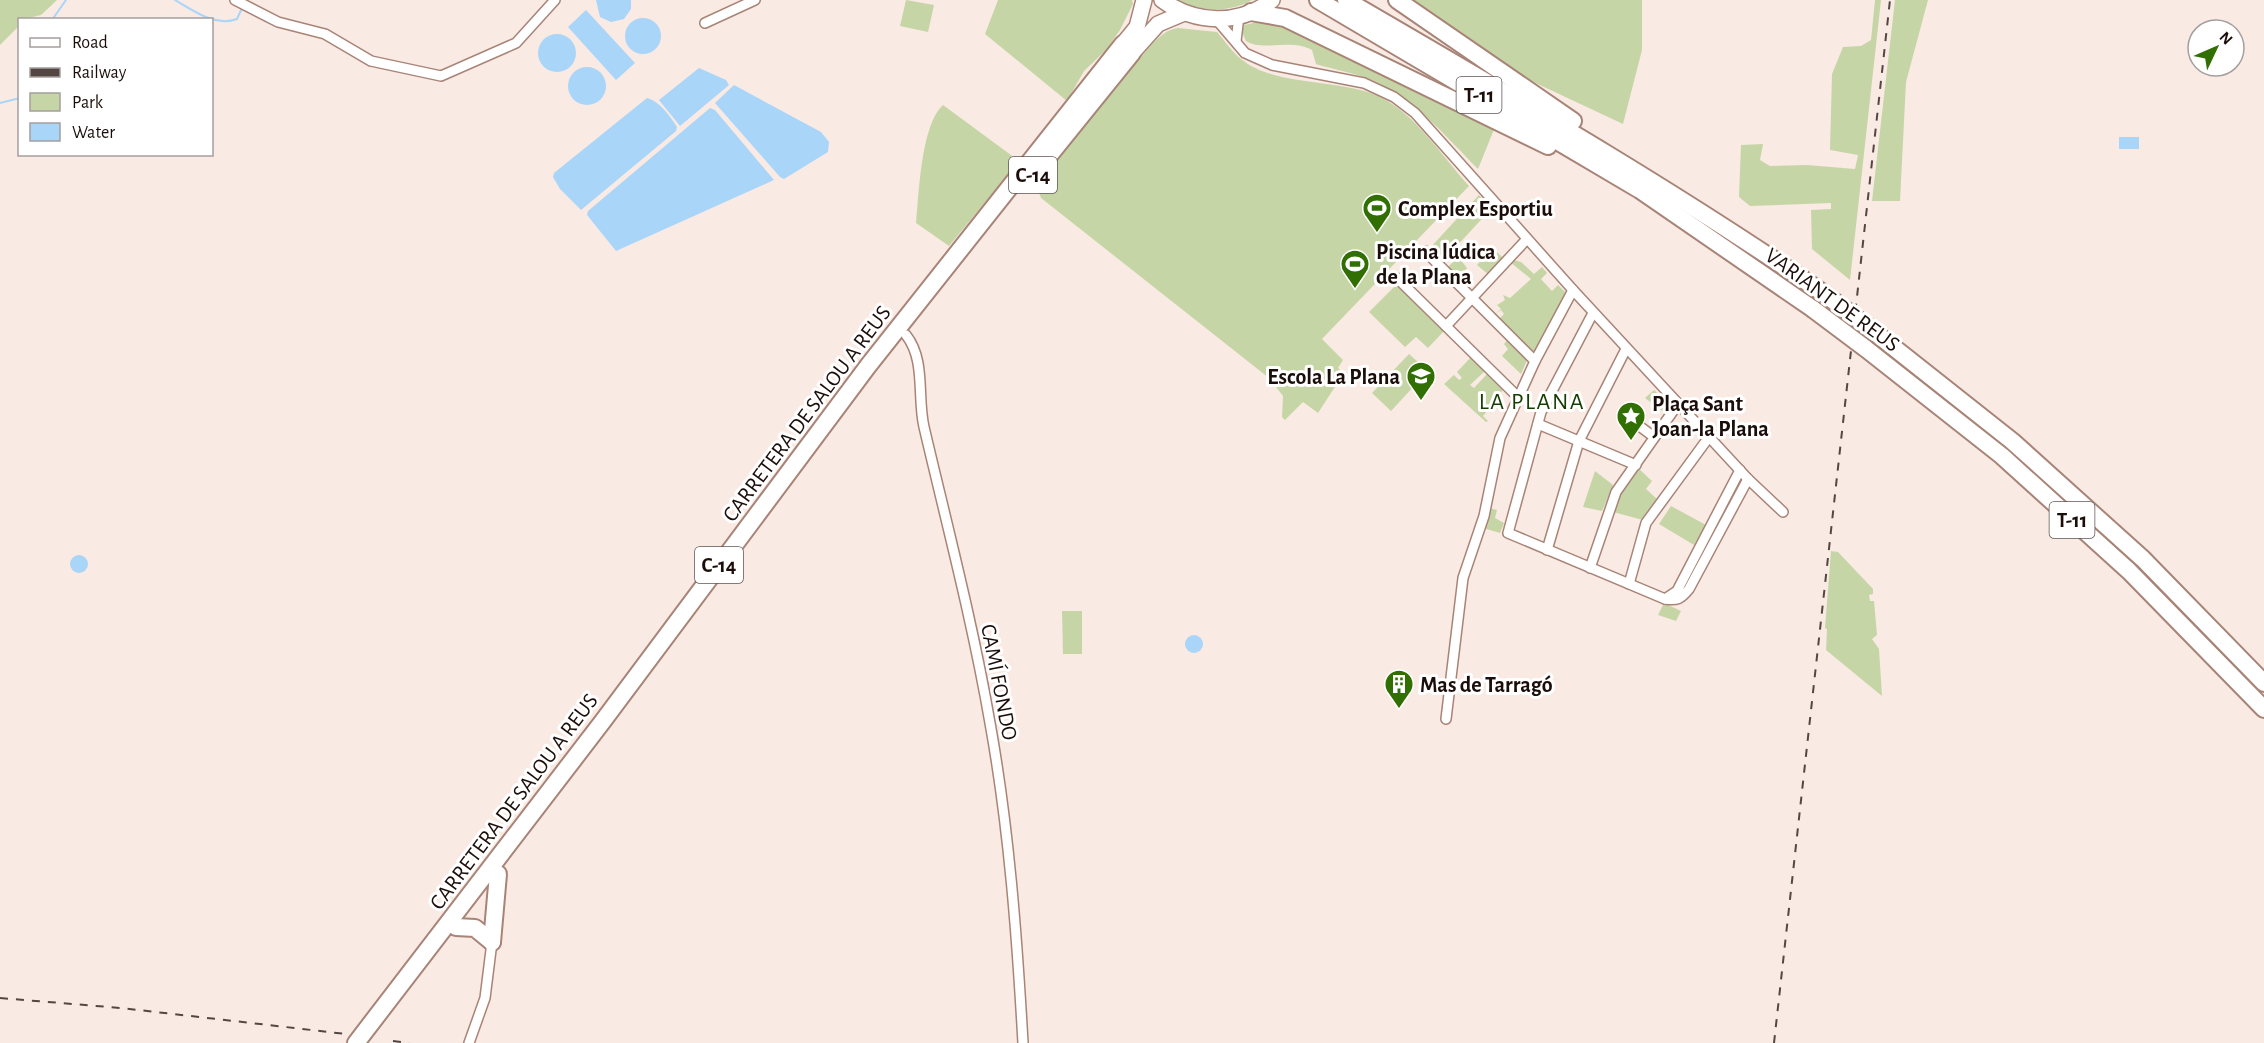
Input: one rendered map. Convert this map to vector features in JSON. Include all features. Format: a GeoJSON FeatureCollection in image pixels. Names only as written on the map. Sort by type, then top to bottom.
{"type":"FeatureCollection","features":[{"type":"Feature","properties":{"kind":"highway","name":"VARIANT DE REUS"},"geometry":{"type":"LineString","coordinates":[[1318,0],[1751,243],[1823,293],[2012,441],[2143,559],[2264,683]]}},
{"type":"Feature","properties":{"kind":"highway","name":"VARIANT DE REUS"},"geometry":{"type":"LineString","coordinates":[[1346,0],[1643,184],[1865,348],[2002,456],[2121,563],[2264,709]]}},
{"type":"Feature","properties":{"kind":"highway"},"geometry":{"type":"LineString","coordinates":[[1245,14],[1285,18],[1585,164],[1628,189],[1643,184],[1637,164],[1397,0]]}},
{"type":"Feature","properties":{"kind":"highway","name":"C-14"},"geometry":{"type":"LineString","coordinates":[[369,1043],[906,335],[1127,48]]}},
{"type":"Feature","properties":{"kind":"highway","name":"CARRETERA DE SALOU A REUS"},"geometry":{"type":"LineString","coordinates":[[357,1043],[868,366],[1127,48]]}},
{"type":"Feature","properties":{"kind":"highway"},"geometry":{"type":"LineString","coordinates":[[492,942],[498,874]]}},
{"type":"Feature","properties":{"kind":"highway"},"geometry":{"type":"LineString","coordinates":[[456,927],[475,928],[492,942]]}},
{"type":"Feature","properties":{"kind":"highway"},"geometry":{"type":"LineString","coordinates":[[349,1043],[423,944],[436,939]]}},
{"type":"Feature","properties":{"kind":"main road","name":"C-14"},"geometry":{"type":"LineString","coordinates":[[1127,48],[1137,27],[1144,0]]}},
{"type":"Feature","properties":{"kind":"main road"},"geometry":{"type":"LineString","coordinates":[[1162,0],[1184,13],[1216,19],[1245,14],[1272,0]]}},
{"type":"Feature","properties":{"kind":"main road","name":"C-14"},"geometry":{"type":"LineString","coordinates":[[1127,48],[1158,24],[1184,13]]}},
{"type":"Feature","properties":{"kind":"street"},"geometry":{"type":"LineString","coordinates":[[237,1],[278,22],[325,34],[371,61],[441,76],[516,43],[555,0]]}},
{"type":"Feature","properties":{"kind":"street"},"geometry":{"type":"LineString","coordinates":[[705,23],[755,0]]}},
{"type":"Feature","properties":{"kind":"street"},"geometry":{"type":"LineString","coordinates":[[1236,41],[1245,14]]}},
{"type":"Feature","properties":{"kind":"street"},"geometry":{"type":"LineString","coordinates":[[1216,19],[1245,53],[1272,65],[1364,83],[1394,97],[1415,112],[1626,349],[1748,479],[1783,512]]}},
{"type":"Feature","properties":{"kind":"street"},"geometry":{"type":"LineString","coordinates":[[1446,326],[1527,239]]}},
{"type":"Feature","properties":{"kind":"street"},"geometry":{"type":"LineString","coordinates":[[1425,251],[1535,361]]}},
{"type":"Feature","properties":{"kind":"street"},"geometry":{"type":"LineString","coordinates":[[1397,278],[1519,398]]}},
{"type":"Feature","properties":{"kind":"street"},"geometry":{"type":"LineString","coordinates":[[1446,719],[1463,578],[1484,516],[1500,438],[1535,361],[1573,291]]}},
{"type":"Feature","properties":{"kind":"street"},"geometry":{"type":"LineString","coordinates":[[1593,312],[1541,412],[1508,533],[1665,599],[1689,589],[1748,479]]}},
{"type":"Feature","properties":{"kind":"street","name":"CAMÍ FONDO"},"geometry":{"type":"LineString","coordinates":[[906,335],[915,346],[922,418],[991,723],[1016,924],[1023,1043]]}},
{"type":"Feature","properties":{"kind":"street"},"geometry":{"type":"LineString","coordinates":[[1547,550],[1579,441],[1626,349]]}},
{"type":"Feature","properties":{"kind":"street"},"geometry":{"type":"LineString","coordinates":[[1590,568],[1616,492],[1678,404]]}},
{"type":"Feature","properties":{"kind":"street"},"geometry":{"type":"LineString","coordinates":[[1630,419],[1654,437]]}},
{"type":"Feature","properties":{"kind":"street"},"geometry":{"type":"LineString","coordinates":[[1538,424],[1636,465]]}},
{"type":"Feature","properties":{"kind":"street"},"geometry":{"type":"LineString","coordinates":[[1629,584],[1646,523],[1709,437]]}},
{"type":"Feature","properties":{"kind":"street"},"geometry":{"type":"LineString","coordinates":[[1680,594],[1740,470]]}},
{"type":"Feature","properties":{"kind":"street"},"geometry":{"type":"LineString","coordinates":[[469,1043],[485,998],[492,942]]}},
{"type":"Feature","properties":{"kind":"green space"},"geometry":{"type":"Polygon","coordinates":[[[0,0],[57,0],[41,15],[18,18],[18,27],[0,45],[0,0]]]}},
{"type":"Feature","properties":{"kind":"green space"},"geometry":{"type":"Polygon","coordinates":[[[906,0],[934,5],[928,32],[900,26],[906,0]]]}},
{"type":"Feature","properties":{"kind":"green space"},"geometry":{"type":"Polygon","coordinates":[[[998,0],[1132,0],[1133,4],[1120,30],[1106,50],[1084,71],[1067,101],[985,34],[998,0]]]}},
{"type":"Feature","properties":{"kind":"green space"},"geometry":{"type":"Polygon","coordinates":[[[1178,0],[1252,0],[1225,9],[1205,9],[1178,0]]]}},
{"type":"Feature","properties":{"kind":"green space"},"geometry":{"type":"Polygon","coordinates":[[[1410,0],[1642,0],[1642,50],[1623,124],[1527,79],[1410,0]]]}},
{"type":"Feature","properties":{"kind":"green space"},"geometry":{"type":"Polygon","coordinates":[[[1875,0],[1881,0],[1850,280],[1812,249],[1811,210],[1831,209],[1831,203],[1750,206],[1739,197],[1741,145],[1763,144],[1760,160],[1770,166],[1807,165],[1855,169],[1858,155],[1830,150],[1832,74],[1843,47],[1861,46],[1871,40],[1875,0]]]}},
{"type":"Feature","properties":{"kind":"green space"},"geometry":{"type":"Polygon","coordinates":[[[1895,0],[1928,0],[1906,82],[1900,201],[1872,201],[1895,0]]]}},
{"type":"Feature","properties":{"kind":"green space"},"geometry":{"type":"Polygon","coordinates":[[[1263,21],[1278,23],[1495,127],[1478,169],[1430,120],[1389,89],[1367,78],[1316,64],[1312,50],[1304,47],[1261,45],[1246,41],[1242,32],[1244,25],[1263,21]]]}},
{"type":"Feature","properties":{"kind":"green space"},"geometry":{"type":"Polygon","coordinates":[[[1178,28],[1217,32],[1241,59],[1271,74],[1362,90],[1378,96],[1416,124],[1469,186],[1322,339],[1343,360],[1338,368],[1344,373],[1318,413],[1303,402],[1285,420],[1282,417],[1283,396],[1269,378],[1041,198],[1036,185],[1124,75],[1156,40],[1170,30],[1178,28]]]}},
{"type":"Feature","properties":{"kind":"green space"},"geometry":{"type":"Polygon","coordinates":[[[943,105],[1019,161],[949,246],[916,223],[922,160],[930,128],[943,105]]]}},
{"type":"Feature","properties":{"kind":"green space"},"geometry":{"type":"Polygon","coordinates":[[[1479,195],[1491,209],[1441,263],[1429,249],[1479,195]]]}},
{"type":"Feature","properties":{"kind":"green space"},"geometry":{"type":"Polygon","coordinates":[[[1493,248],[1504,259],[1489,275],[1477,265],[1493,248]]]}},
{"type":"Feature","properties":{"kind":"green space"},"geometry":{"type":"Polygon","coordinates":[[[1456,254],[1467,268],[1458,279],[1447,268],[1455,260],[1453,257],[1456,254]]]}},
{"type":"Feature","properties":{"kind":"green space"},"geometry":{"type":"Polygon","coordinates":[[[1513,260],[1521,262],[1534,274],[1542,267],[1547,273],[1541,279],[1552,291],[1558,285],[1568,295],[1536,355],[1499,319],[1504,314],[1501,310],[1495,314],[1501,309],[1497,305],[1505,300],[1503,295],[1510,298],[1531,279],[1510,262],[1513,260]]]}},
{"type":"Feature","properties":{"kind":"green space"},"geometry":{"type":"Polygon","coordinates":[[[1398,283],[1445,330],[1428,348],[1416,337],[1405,347],[1369,312],[1398,283]]]}},
{"type":"Feature","properties":{"kind":"green space"},"geometry":{"type":"Polygon","coordinates":[[[1509,338],[1528,358],[1521,374],[1502,356],[1508,349],[1504,344],[1509,338]]]}},
{"type":"Feature","properties":{"kind":"green space"},"geometry":{"type":"Polygon","coordinates":[[[1409,354],[1428,371],[1391,411],[1372,393],[1409,354]]]}},
{"type":"Feature","properties":{"kind":"green space"},"geometry":{"type":"Polygon","coordinates":[[[1472,356],[1486,370],[1470,385],[1474,388],[1488,373],[1504,388],[1491,408],[1491,413],[1488,410],[1483,416],[1488,421],[1486,422],[1444,384],[1454,375],[1459,380],[1462,378],[1457,372],[1472,356]]]}},
{"type":"Feature","properties":{"kind":"green space"},"geometry":{"type":"Polygon","coordinates":[[[1654,390],[1670,405],[1665,413],[1645,398],[1654,390]]]}},
{"type":"Feature","properties":{"kind":"green space"},"geometry":{"type":"Polygon","coordinates":[[[1639,469],[1652,481],[1646,489],[1658,500],[1643,520],[1613,512],[1618,496],[1639,469]]]}},
{"type":"Feature","properties":{"kind":"green space"},"geometry":{"type":"Polygon","coordinates":[[[1595,471],[1613,485],[1602,511],[1583,507],[1595,471]]]}},
{"type":"Feature","properties":{"kind":"green space"},"geometry":{"type":"Polygon","coordinates":[[[1671,506],[1706,525],[1694,545],[1659,524],[1671,506]]]}},
{"type":"Feature","properties":{"kind":"green space"},"geometry":{"type":"Polygon","coordinates":[[[1489,508],[1497,510],[1495,518],[1504,523],[1500,533],[1483,528],[1489,508]]]}},
{"type":"Feature","properties":{"kind":"green space"},"geometry":{"type":"Polygon","coordinates":[[[1831,551],[1838,552],[1873,589],[1873,594],[1869,595],[1870,601],[1874,601],[1877,635],[1872,639],[1879,649],[1882,696],[1826,650],[1827,629],[1825,628],[1831,551]]]}},
{"type":"Feature","properties":{"kind":"green space"},"geometry":{"type":"Polygon","coordinates":[[[1664,603],[1681,611],[1676,621],[1658,615],[1664,603]]]}},
{"type":"Feature","properties":{"kind":"green space"},"geometry":{"type":"Polygon","coordinates":[[[1062,611],[1082,611],[1082,654],[1063,654],[1062,611]]]}},
{"type":"Feature","properties":{"kind":"water"},"geometry":{"type":"Polygon","coordinates":[[[596,0],[631,0],[631,9],[624,19],[611,22],[600,17],[596,0]]]}},
{"type":"Feature","properties":{"kind":"water"},"geometry":{"type":"Polygon","coordinates":[[[586,10],[635,63],[616,80],[568,27],[586,10]]]}},
{"type":"Feature","properties":{"kind":"water"},"geometry":{"type":"Polygon","coordinates":[[[643,18],[656,23],[661,36],[656,49],[643,54],[630,49],[625,36],[630,23],[643,18]]]}},
{"type":"Feature","properties":{"kind":"water"},"geometry":{"type":"Polygon","coordinates":[[[557,34],[571,39],[576,53],[571,67],[557,72],[543,67],[538,53],[543,39],[557,34]]]}},
{"type":"Feature","properties":{"kind":"water"},"geometry":{"type":"Polygon","coordinates":[[[587,67],[600,73],[606,86],[600,99],[587,105],[574,99],[568,86],[574,73],[587,67]]]}},
{"type":"Feature","properties":{"kind":"water"},"geometry":{"type":"Polygon","coordinates":[[[699,68],[726,80],[729,85],[680,126],[659,100],[699,68]]]}},
{"type":"Feature","properties":{"kind":"water"},"geometry":{"type":"Polygon","coordinates":[[[734,85],[821,132],[829,142],[828,152],[784,179],[780,177],[715,103],[734,85]]]}},
{"type":"Feature","properties":{"kind":"water"},"geometry":{"type":"Polygon","coordinates":[[[647,98],[656,102],[664,110],[677,127],[676,131],[581,210],[560,189],[553,177],[554,173],[647,98]]]}},
{"type":"Feature","properties":{"kind":"water"},"geometry":{"type":"Polygon","coordinates":[[[710,108],[715,110],[774,180],[616,251],[587,215],[588,211],[710,108]]]}},
{"type":"Feature","properties":{"kind":"water"},"geometry":{"type":"Polygon","coordinates":[[[2119,137],[2139,137],[2139,149],[2119,149],[2119,137]]]}},
{"type":"Feature","properties":{"kind":"water"},"geometry":{"type":"Polygon","coordinates":[[[79,555],[85,558],[88,564],[85,570],[79,573],[73,570],[70,564],[73,558],[79,555]]]}},
{"type":"Feature","properties":{"kind":"water"},"geometry":{"type":"Polygon","coordinates":[[[1190,635],[1198,635],[1203,640],[1201,651],[1190,653],[1185,648],[1185,640],[1190,635]]]}},
{"type":"Feature","properties":{"kind":"waterway"},"geometry":{"type":"LineString","coordinates":[[53,18],[66,0]]}},
{"type":"Feature","properties":{"kind":"waterway"},"geometry":{"type":"LineString","coordinates":[[175,0],[209,18]]}},
{"type":"Feature","properties":{"kind":"waterway"},"geometry":{"type":"LineString","coordinates":[[213,19],[221,21],[237,19],[242,8]]}},
{"type":"Feature","properties":{"kind":"waterway"},"geometry":{"type":"LineString","coordinates":[[0,103],[18,98]]}},
{"type":"Feature","properties":{"kind":"railway"},"geometry":{"type":"LineString","coordinates":[[1774,1043],[1890,0]]}},
{"type":"Feature","properties":{"kind":"railway"},"geometry":{"type":"LineString","coordinates":[[0,998],[121,1008],[346,1034]]}},
{"type":"Feature","properties":{"kind":"railway"},"geometry":{"type":"LineString","coordinates":[[393,1041],[409,1043]]}},
{"type":"Feature","properties":{"kind":"place","name":"Complex Esportiu"},"geometry":{"type":"Point","coordinates":[1377,234]}},
{"type":"Feature","properties":{"kind":"place","name":"Piscina lúdica de la Plana"},"geometry":{"type":"Point","coordinates":[1355,290]}},
{"type":"Feature","properties":{"kind":"place","name":"Escola La Plana"},"geometry":{"type":"Point","coordinates":[1421,402]}},
{"type":"Feature","properties":{"kind":"place","name":"Plaça Sant Joan-la Plana"},"geometry":{"type":"Point","coordinates":[1631,442]}},
{"type":"Feature","properties":{"kind":"place","name":"Mas de Tarragó"},"geometry":{"type":"Point","coordinates":[1399,710]}},
{"type":"Feature","properties":{"kind":"district","name":"LA PLANA"},"geometry":{"type":"Point","coordinates":[1532,401]}}]}
